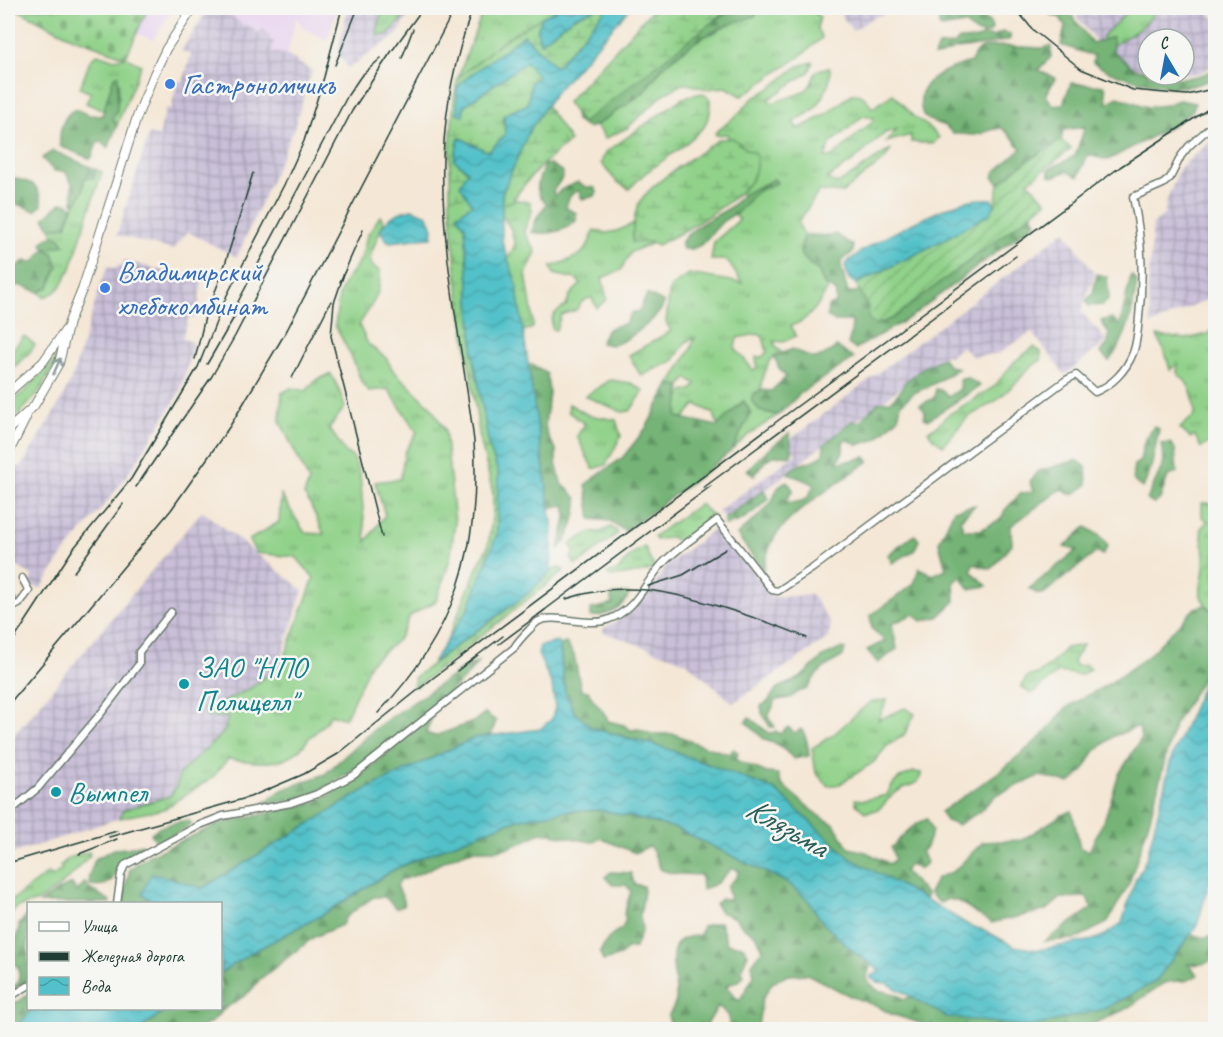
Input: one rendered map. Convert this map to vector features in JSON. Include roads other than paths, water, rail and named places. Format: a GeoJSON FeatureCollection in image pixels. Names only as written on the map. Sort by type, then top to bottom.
{"type":"FeatureCollection","features":[{"type":"Feature","properties":{"kind":"main road"},"geometry":{"type":"LineString","coordinates":[[8,454],[59,363],[69,322],[82,290],[149,85],[166,49],[193,8]]}},
{"type":"Feature","properties":{"kind":"main road"},"geometry":{"type":"LineString","coordinates":[[8,393],[43,362],[69,322]]}},
{"type":"Feature","properties":{"kind":"main road"},"geometry":{"type":"LineString","coordinates":[[8,430],[34,406]]}},
{"type":"Feature","properties":{"kind":"street"},"geometry":{"type":"LineString","coordinates":[[117,902],[121,874],[125,865],[200,825],[223,816],[291,803],[317,794],[354,775],[514,648],[538,621],[550,618],[605,621],[625,612],[666,560],[717,520],[772,590],[778,591],[813,568],[1066,380],[1076,375],[1095,392],[1104,388],[1115,380],[1128,364],[1134,351],[1139,323],[1142,294],[1142,240],[1133,197],[1163,184],[1170,178],[1185,151],[1215,122]]}},
{"type":"Feature","properties":{"kind":"street"},"geometry":{"type":"LineString","coordinates":[[8,593],[15,606],[19,604],[29,591],[22,578]]}},
{"type":"Feature","properties":{"kind":"street"},"geometry":{"type":"LineString","coordinates":[[8,813],[38,788],[102,712],[139,664],[139,652],[171,612]]}},
{"type":"Feature","properties":{"kind":"street"},"geometry":{"type":"LineString","coordinates":[[8,998],[27,987]]}},
{"type":"Feature","properties":{"kind":"water"},"geometry":{"type":"Polygon","coordinates":[[[560,8],[597,8],[574,17],[540,43],[537,31],[542,17],[560,8]]]}},
{"type":"Feature","properties":{"kind":"water"},"geometry":{"type":"Polygon","coordinates":[[[607,8],[630,8],[554,94],[529,131],[502,194],[502,241],[516,283],[553,529],[551,571],[529,593],[432,663],[468,609],[497,534],[498,472],[489,446],[474,359],[465,226],[457,215],[472,204],[460,185],[468,171],[454,160],[459,137],[488,152],[505,135],[504,115],[528,104],[531,82],[538,77],[526,62],[464,106],[463,116],[457,113],[457,88],[464,80],[524,35],[556,67],[607,8]]]}},
{"type":"Feature","properties":{"kind":"water"},"geometry":{"type":"Polygon","coordinates":[[[992,199],[995,205],[990,214],[856,284],[848,278],[845,265],[866,249],[897,231],[945,209],[962,202],[992,199]]]}},
{"type":"Feature","properties":{"kind":"water"},"geometry":{"type":"Polygon","coordinates":[[[412,209],[428,215],[433,229],[432,237],[390,242],[386,240],[380,230],[383,225],[390,218],[412,209]]]}},
{"type":"Feature","properties":{"kind":"water","name":"Клязьма"},"geometry":{"type":"Polygon","coordinates":[[[559,642],[565,692],[575,713],[592,728],[665,748],[775,790],[851,859],[970,926],[984,930],[1014,946],[1038,950],[1093,940],[1122,923],[1135,881],[1147,857],[1171,759],[1215,656],[1215,863],[1197,926],[1155,982],[1104,1009],[1030,1027],[947,1017],[887,983],[876,982],[870,977],[880,971],[853,951],[823,923],[808,900],[788,883],[675,828],[602,810],[565,811],[515,820],[455,843],[393,870],[324,914],[249,954],[222,972],[222,902],[153,902],[142,893],[151,874],[203,888],[365,790],[474,738],[540,729],[552,719],[555,707],[552,685],[538,654],[540,646],[559,642]]]}},
{"type":"Feature","properties":{"kind":"water"},"geometry":{"type":"Polygon","coordinates":[[[32,1010],[168,1010],[139,1029],[15,1029],[32,1010]]]}},
{"type":"Feature","properties":{"kind":"railway"},"geometry":{"type":"LineString","coordinates":[[13,641],[73,549],[131,479],[198,367],[227,295],[304,141],[342,8]]}},
{"type":"Feature","properties":{"kind":"railway"},"geometry":{"type":"LineString","coordinates":[[335,65],[358,8]]}},
{"type":"Feature","properties":{"kind":"railway"},"geometry":{"type":"LineString","coordinates":[[136,487],[212,376],[352,111],[423,8]]}},
{"type":"Feature","properties":{"kind":"railway"},"geometry":{"type":"LineString","coordinates":[[431,11],[434,8]]}},
{"type":"Feature","properties":{"kind":"railway"},"geometry":{"type":"LineString","coordinates":[[8,705],[171,510],[230,426],[287,330],[455,8]]}},
{"type":"Feature","properties":{"kind":"railway"},"geometry":{"type":"LineString","coordinates":[[378,713],[405,683],[444,621],[458,588],[473,518],[474,441],[449,265],[443,195],[446,121],[452,82],[473,8]]}},
{"type":"Feature","properties":{"kind":"railway"},"geometry":{"type":"LineString","coordinates":[[1015,8],[1033,30],[1081,69],[1133,90],[1187,95],[1216,88]]}},
{"type":"Feature","properties":{"kind":"railway"},"geometry":{"type":"LineString","coordinates":[[402,58],[413,29]]}},
{"type":"Feature","properties":{"kind":"railway"},"geometry":{"type":"LineString","coordinates":[[232,313],[348,95],[361,76],[381,58]]}},
{"type":"Feature","properties":{"kind":"railway"},"geometry":{"type":"LineString","coordinates":[[109,837],[250,797],[304,774],[338,754],[433,678],[1120,167],[1216,104]]}},
{"type":"Feature","properties":{"kind":"railway"},"geometry":{"type":"LineString","coordinates":[[195,359],[205,317],[222,274],[253,173]]}},
{"type":"Feature","properties":{"kind":"railway"},"geometry":{"type":"LineString","coordinates":[[340,282],[363,230]]}},
{"type":"Feature","properties":{"kind":"railway"},"geometry":{"type":"LineString","coordinates":[[703,488],[1016,256]]}},
{"type":"Feature","properties":{"kind":"railway"},"geometry":{"type":"LineString","coordinates":[[344,274],[334,303],[331,336],[382,537]]}},
{"type":"Feature","properties":{"kind":"railway"},"geometry":{"type":"LineString","coordinates":[[292,378],[331,301]]}},
{"type":"Feature","properties":{"kind":"railway"},"geometry":{"type":"LineString","coordinates":[[207,364],[240,307]]}},
{"type":"Feature","properties":{"kind":"railway"},"geometry":{"type":"LineString","coordinates":[[538,615],[711,486]]}},
{"type":"Feature","properties":{"kind":"railway"},"geometry":{"type":"LineString","coordinates":[[74,572],[123,504]]}},
{"type":"Feature","properties":{"kind":"railway"},"geometry":{"type":"LineString","coordinates":[[648,586],[683,575],[726,549]]}},
{"type":"Feature","properties":{"kind":"railway"},"geometry":{"type":"LineString","coordinates":[[566,599],[607,590],[627,589],[665,593],[735,611],[807,638]]}},
{"type":"Feature","properties":{"kind":"railway"},"geometry":{"type":"LineString","coordinates":[[499,644],[545,610]]}},
{"type":"Feature","properties":{"kind":"railway"},"geometry":{"type":"LineString","coordinates":[[457,671],[503,636]]}},
{"type":"Feature","properties":{"kind":"railway"},"geometry":{"type":"LineString","coordinates":[[8,863],[117,831]]}},
{"type":"Feature","properties":{"kind":"railway"},"geometry":{"type":"LineString","coordinates":[[79,854],[117,839]]}},
{"type":"Feature","properties":{"kind":"place","name":"Гастрономчикъ"},"geometry":{"type":"Point","coordinates":[170,84]}},
{"type":"Feature","properties":{"kind":"place","name":"Владимирский хлебокомбинат"},"geometry":{"type":"Point","coordinates":[105,288]}},
{"type":"Feature","properties":{"kind":"place","name":"ЗАО \"НПО Полицелл\""},"geometry":{"type":"Point","coordinates":[184,684]}},
{"type":"Feature","properties":{"kind":"place","name":"Вымпел"},"geometry":{"type":"Point","coordinates":[56,792]}}]}
